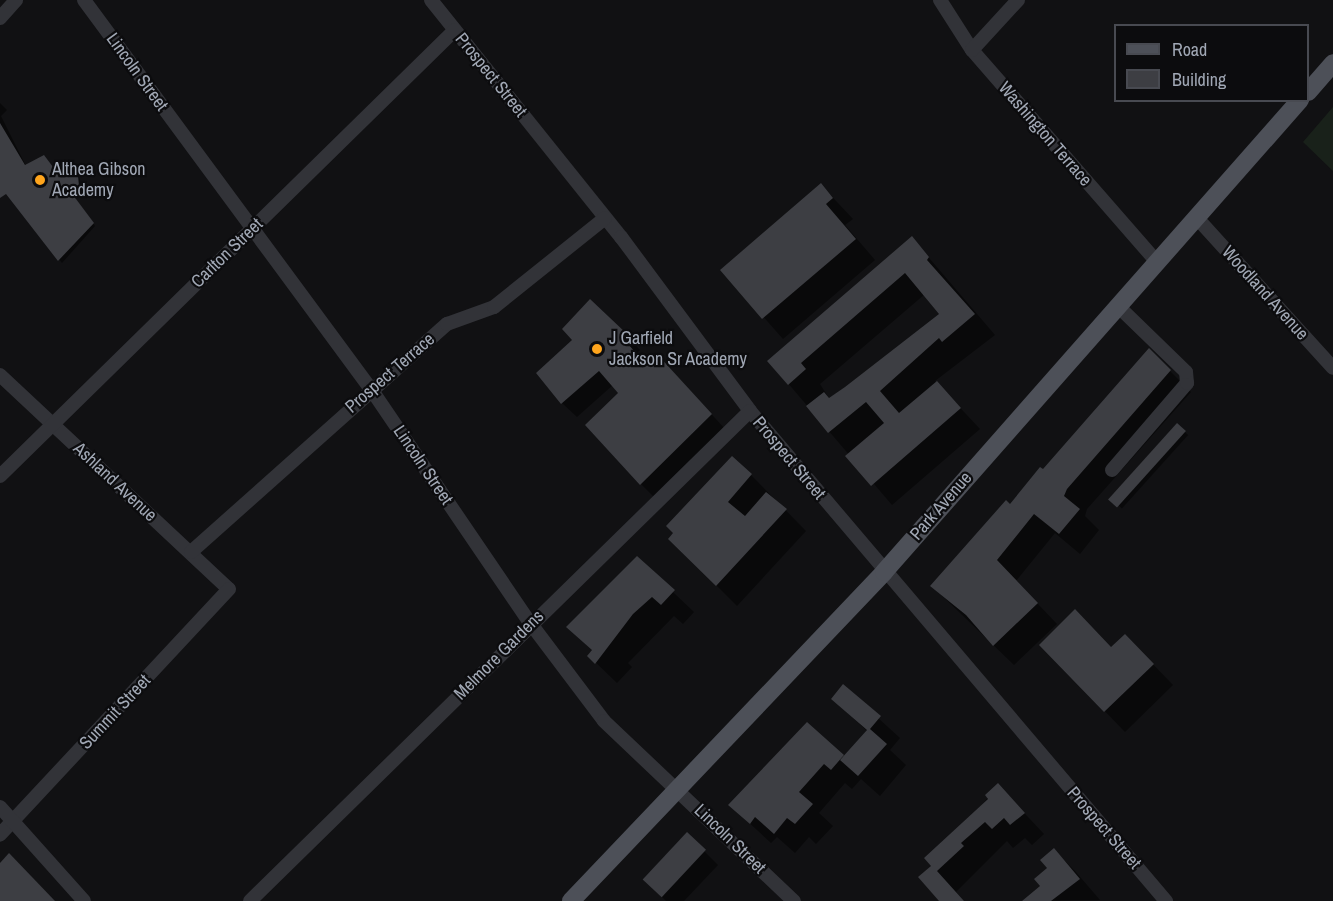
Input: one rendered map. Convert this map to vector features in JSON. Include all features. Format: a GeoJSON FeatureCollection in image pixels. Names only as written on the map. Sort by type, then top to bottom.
{"type":"FeatureCollection","features":[{"type":"Feature","properties":{"kind":"main road"},"geometry":{"type":"LineString","coordinates":[[1309,91],[1333,63]]}},
{"type":"Feature","properties":{"kind":"main road","name":"Park Avenue"},"geometry":{"type":"LineString","coordinates":[[571,901],[884,572],[1298,102]]}},
{"type":"Feature","properties":{"kind":"street"},"geometry":{"type":"LineString","coordinates":[[0,18],[16,0]]}},
{"type":"Feature","properties":{"kind":"street","name":"Lincoln Street"},"geometry":{"type":"LineString","coordinates":[[84,0],[371,389],[531,624],[604,721],[678,788],[794,901]]}},
{"type":"Feature","properties":{"kind":"street","name":"Prospect Street"},"geometry":{"type":"LineString","coordinates":[[431,0],[605,218],[750,411],[884,572],[1166,901]]}},
{"type":"Feature","properties":{"kind":"street","name":"Washington Terrace"},"geometry":{"type":"LineString","coordinates":[[940,0],[972,50],[1156,262]]}},
{"type":"Feature","properties":{"kind":"street"},"geometry":{"type":"LineString","coordinates":[[972,50],[1018,0]]}},
{"type":"Feature","properties":{"kind":"street","name":"Carlton Street"},"geometry":{"type":"LineString","coordinates":[[0,476],[455,30]]}},
{"type":"Feature","properties":{"kind":"street","name":"Prospect Terrace"},"geometry":{"type":"LineString","coordinates":[[191,552],[371,389],[447,324],[494,307],[605,218]]}},
{"type":"Feature","properties":{"kind":"street","name":"Woodland Avenue"},"geometry":{"type":"LineString","coordinates":[[1197,218],[1333,368]]}},
{"type":"Feature","properties":{"kind":"street"},"geometry":{"type":"LineString","coordinates":[[1112,470],[1187,382],[1186,372],[1118,306]]}},
{"type":"Feature","properties":{"kind":"street","name":"Ashland Avenue"},"geometry":{"type":"LineString","coordinates":[[0,375],[229,589]]}},
{"type":"Feature","properties":{"kind":"street","name":"Melmore Gardens"},"geometry":{"type":"LineString","coordinates":[[250,901],[750,411]]}},
{"type":"Feature","properties":{"kind":"street","name":"Summit Street"},"geometry":{"type":"LineString","coordinates":[[0,835],[229,589]]}},
{"type":"Feature","properties":{"kind":"street"},"geometry":{"type":"LineString","coordinates":[[0,807],[84,901]]}},
{"type":"Feature","properties":{"kind":"shaded area"},"geometry":{"type":"Polygon","coordinates":[[[1333,107],[1333,171],[1303,142],[1333,107]]]}},
{"type":"Feature","properties":{"kind":"building","name":"Althea Gibson Academy"},"geometry":{"type":"Polygon","coordinates":[[[0,123],[25,165],[44,155],[53,167],[68,165],[78,175],[79,186],[73,195],[94,223],[58,261],[6,194],[0,198],[0,123]]]}},
{"type":"Feature","properties":{"kind":"building"},"geometry":{"type":"Polygon","coordinates":[[[821,183],[833,198],[826,204],[856,239],[762,319],[720,270],[821,183]]]}},
{"type":"Feature","properties":{"kind":"building"},"geometry":{"type":"Polygon","coordinates":[[[912,236],[929,257],[927,260],[975,314],[942,342],[939,338],[880,391],[899,413],[937,381],[961,408],[871,486],[845,456],[884,423],[866,402],[828,433],[806,406],[824,392],[829,398],[845,387],[939,314],[905,273],[801,363],[806,369],[788,385],[767,361],[912,236]]]}},
{"type":"Feature","properties":{"kind":"building"},"geometry":{"type":"Polygon","coordinates":[[[590,299],[627,334],[623,338],[646,365],[657,354],[712,414],[640,485],[585,425],[618,393],[599,371],[561,404],[536,373],[572,340],[562,329],[590,299]]]}},
{"type":"Feature","properties":{"kind":"building"},"geometry":{"type":"Polygon","coordinates":[[[1149,348],[1171,370],[1067,489],[1064,496],[1080,509],[1059,534],[1034,514],[997,560],[1038,603],[993,646],[966,615],[930,586],[1006,500],[1010,504],[1040,467],[1043,469],[1149,348]]]}},
{"type":"Feature","properties":{"kind":"building"},"geometry":{"type":"Polygon","coordinates":[[[1177,423],[1186,431],[1117,508],[1108,500],[1177,423]]]}},
{"type":"Feature","properties":{"kind":"building"},"geometry":{"type":"Polygon","coordinates":[[[732,456],[752,474],[728,502],[745,516],[766,492],[787,509],[716,586],[668,539],[673,533],[666,526],[732,456]]]}},
{"type":"Feature","properties":{"kind":"building"},"geometry":{"type":"Polygon","coordinates":[[[637,556],[675,590],[661,605],[652,597],[633,614],[595,664],[587,656],[592,650],[566,627],[637,556]]]}},
{"type":"Feature","properties":{"kind":"building"},"geometry":{"type":"Polygon","coordinates":[[[1075,609],[1111,647],[1125,634],[1154,664],[1104,712],[1039,645],[1075,609]]]}},
{"type":"Feature","properties":{"kind":"building"},"geometry":{"type":"Polygon","coordinates":[[[843,684],[881,716],[870,729],[887,744],[858,776],[840,760],[867,730],[831,699],[843,684]]]}},
{"type":"Feature","properties":{"kind":"building"},"geometry":{"type":"Polygon","coordinates":[[[807,722],[844,755],[831,770],[824,764],[799,792],[813,804],[795,824],[787,818],[774,834],[755,817],[750,824],[728,805],[807,722]]]}},
{"type":"Feature","properties":{"kind":"building"},"geometry":{"type":"Polygon","coordinates":[[[998,783],[1025,813],[1010,825],[1004,818],[992,829],[985,822],[961,843],[964,846],[937,871],[964,901],[939,901],[918,877],[931,866],[924,858],[988,799],[985,795],[998,783]]]}},
{"type":"Feature","properties":{"kind":"building"},"geometry":{"type":"Polygon","coordinates":[[[687,832],[706,850],[662,897],[643,880],[687,832]]]}},
{"type":"Feature","properties":{"kind":"building"},"geometry":{"type":"Polygon","coordinates":[[[1054,848],[1080,879],[1051,901],[1022,901],[1040,886],[1034,879],[1047,868],[1040,860],[1054,848]]]}},
{"type":"Feature","properties":{"kind":"building"},"geometry":{"type":"Polygon","coordinates":[[[9,853],[55,901],[0,901],[0,863],[9,853]]]}},
{"type":"Feature","properties":{"kind":"place","name":"Althea Gibson Academy"},"geometry":{"type":"Point","coordinates":[40,180]}},
{"type":"Feature","properties":{"kind":"place","name":"J Garfield Jackson Sr Academy"},"geometry":{"type":"Point","coordinates":[597,349]}}]}
